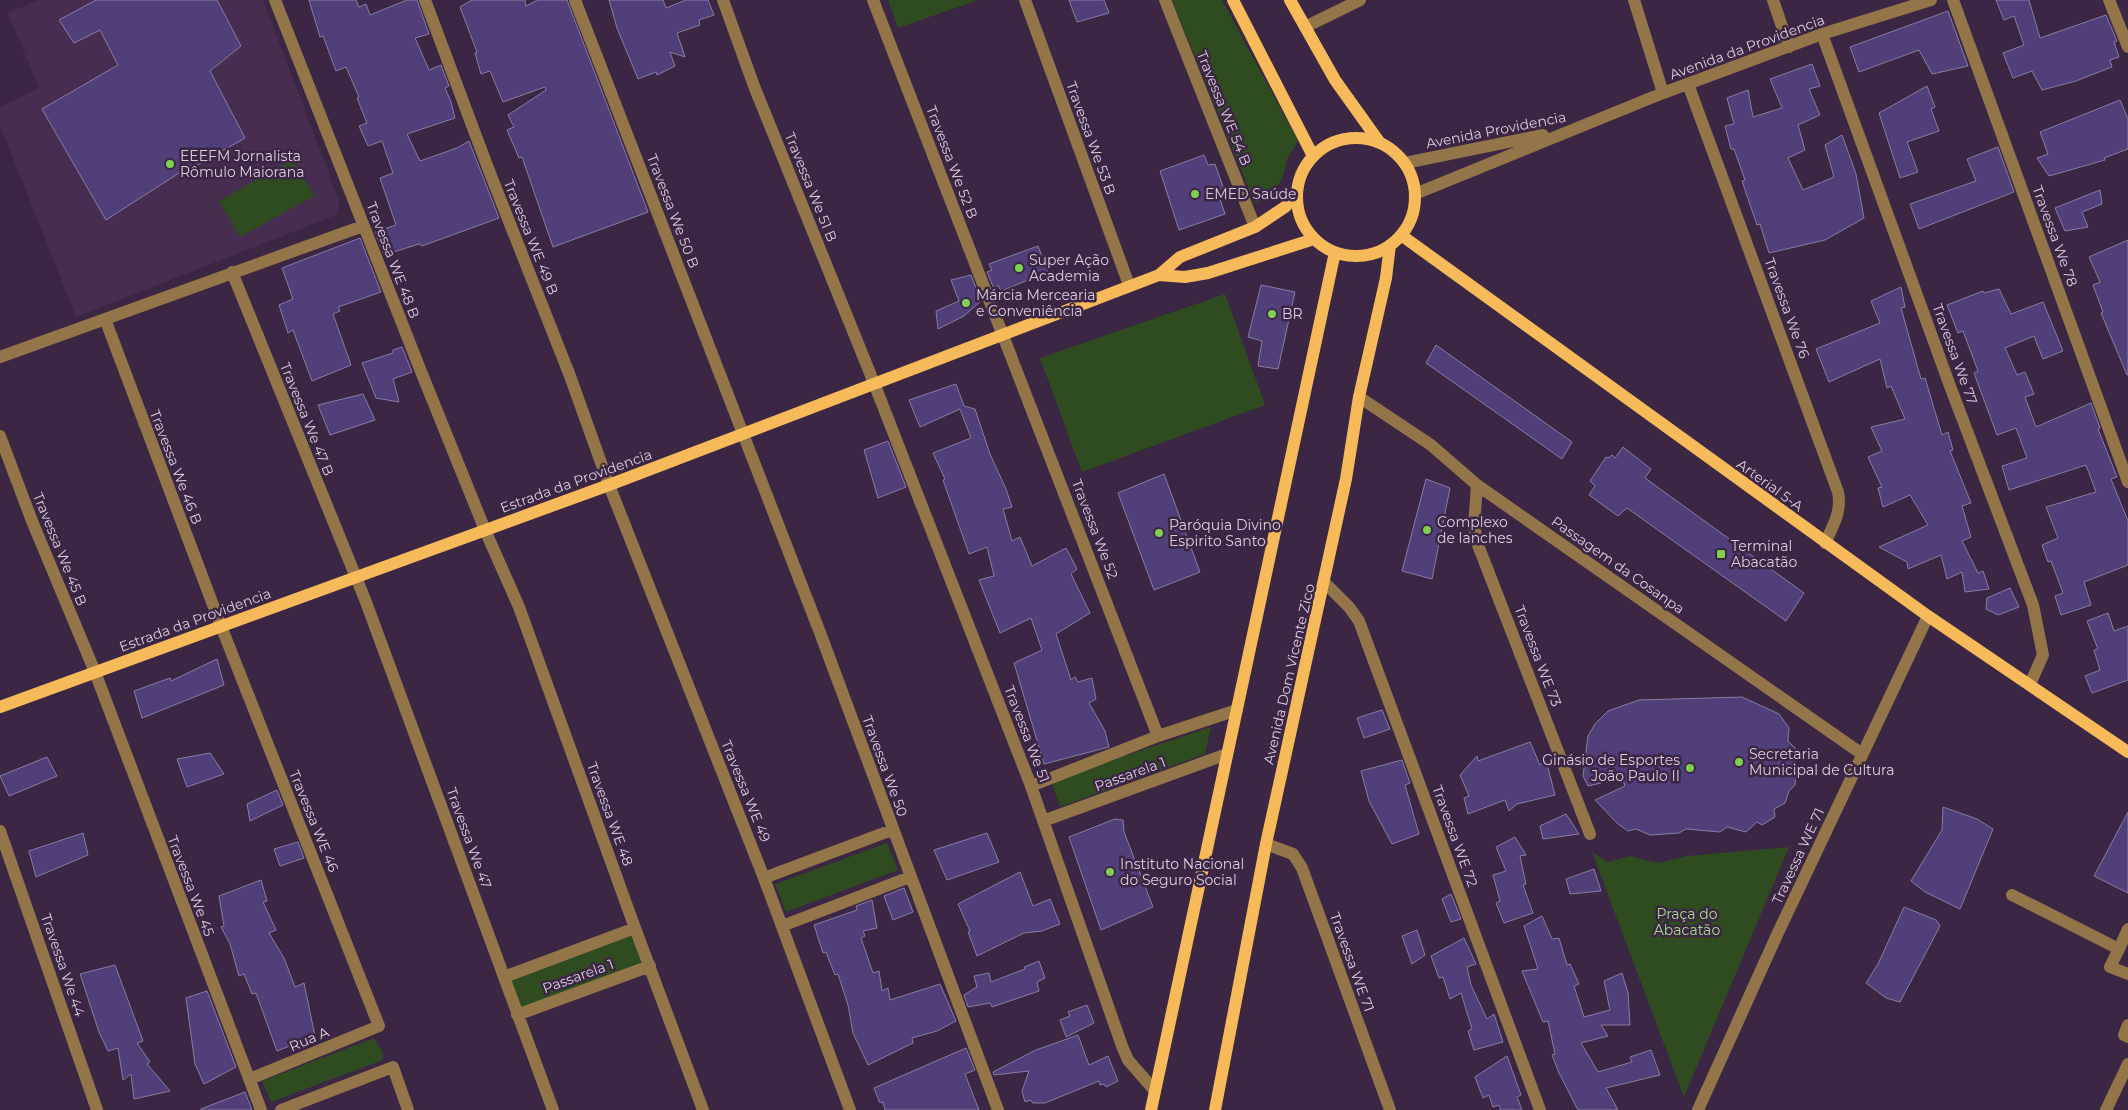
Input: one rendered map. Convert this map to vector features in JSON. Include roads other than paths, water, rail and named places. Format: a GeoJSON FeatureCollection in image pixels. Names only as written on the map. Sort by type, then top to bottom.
{"type":"FeatureCollection","features":[{"type":"Feature","properties":{"kind":"main road"},"geometry":{"type":"LineString","coordinates":[[1233,0],[1313,156]]}},
{"type":"Feature","properties":{"kind":"main road"},"geometry":{"type":"LineString","coordinates":[[1290,0],[1335,80],[1380,143]]}},
{"type":"Feature","properties":{"kind":"main road"},"geometry":{"type":"LineString","coordinates":[[1366,138],[1380,143],[1394,151],[1405,163],[1412,178],[1415,194],[1412,216],[1401,236],[1378,252],[1364,256],[1349,256],[1335,252],[1314,239],[1301,218],[1297,194],[1302,173],[1313,156],[1324,147],[1344,139],[1366,138]]}},
{"type":"Feature","properties":{"kind":"main road","name":"Estrada da Providencia"},"geometry":{"type":"LineString","coordinates":[[0,707],[608,485],[1159,275],[1180,258],[1255,227],[1285,207],[1297,194]]}},
{"type":"Feature","properties":{"kind":"main road","name":"Arterial 5-A"},"geometry":{"type":"LineString","coordinates":[[1401,236],[1825,543],[1928,616],[2128,752]]}},
{"type":"Feature","properties":{"kind":"main road","name":"Estrada da Providencia"},"geometry":{"type":"LineString","coordinates":[[1159,275],[1185,277],[1208,273],[1314,239]]}},
{"type":"Feature","properties":{"kind":"main road","name":"Avenida Dom Vicente Zico"},"geometry":{"type":"LineString","coordinates":[[1214,1110],[1266,844],[1325,583],[1346,479],[1359,397],[1386,278],[1390,245]]}},
{"type":"Feature","properties":{"kind":"main road"},"geometry":{"type":"LineString","coordinates":[[1151,1110],[1335,252]]}},
{"type":"Feature","properties":{"kind":"street","name":"Travessa WE 48 B"},"geometry":{"type":"LineString","coordinates":[[275,0],[485,530]]}},
{"type":"Feature","properties":{"kind":"street","name":"Travessa WE 49 B"},"geometry":{"type":"LineString","coordinates":[[426,0],[488,168],[570,376],[608,485]]}},
{"type":"Feature","properties":{"kind":"street","name":"Travessa We 50 B"},"geometry":{"type":"LineString","coordinates":[[575,0],[742,434]]}},
{"type":"Feature","properties":{"kind":"street","name":"Travessa We 51 B"},"geometry":{"type":"LineString","coordinates":[[723,0],[754,86],[874,383]]}},
{"type":"Feature","properties":{"kind":"street","name":"Travessa We 52 B"},"geometry":{"type":"LineString","coordinates":[[873,0],[1003,334]]}},
{"type":"Feature","properties":{"kind":"street","name":"Travessa We 53 B"},"geometry":{"type":"LineString","coordinates":[[1025,0],[1129,285]]}},
{"type":"Feature","properties":{"kind":"street","name":"Travessa WE 54 B"},"geometry":{"type":"LineString","coordinates":[[1165,0],[1255,227]]}},
{"type":"Feature","properties":{"kind":"street"},"geometry":{"type":"LineString","coordinates":[[1305,27],[1360,0]]}},
{"type":"Feature","properties":{"kind":"street"},"geometry":{"type":"LineString","coordinates":[[1634,0],[1663,93]]}},
{"type":"Feature","properties":{"kind":"street"},"geometry":{"type":"LineString","coordinates":[[1774,0],[1789,47]]}},
{"type":"Feature","properties":{"kind":"street","name":"Avenida da Providencia"},"geometry":{"type":"LineString","coordinates":[[1575,128],[1822,34],[1918,2],[1931,0]]}},
{"type":"Feature","properties":{"kind":"street","name":"Travessa We 78"},"geometry":{"type":"LineString","coordinates":[[1953,0],[2128,482]]}},
{"type":"Feature","properties":{"kind":"street"},"geometry":{"type":"LineString","coordinates":[[2109,0],[2128,47]]}},
{"type":"Feature","properties":{"kind":"street","name":"Travessa We 77"},"geometry":{"type":"LineString","coordinates":[[1822,34],[1950,386],[2034,605],[2043,655],[2030,684]]}},
{"type":"Feature","properties":{"kind":"street","name":"Travessa We 76"},"geometry":{"type":"LineString","coordinates":[[1688,84],[1838,492],[1840,503],[1838,514],[1825,543]]}},
{"type":"Feature","properties":{"kind":"street","name":"Avenida Providencia"},"geometry":{"type":"LineString","coordinates":[[1405,163],[1575,128]]}},
{"type":"Feature","properties":{"kind":"street","name":"Avenida Providencia"},"geometry":{"type":"LineString","coordinates":[[1415,194],[1575,128]]}},
{"type":"Feature","properties":{"kind":"street"},"geometry":{"type":"LineString","coordinates":[[0,357],[364,226]]}},
{"type":"Feature","properties":{"kind":"street","name":"Travessa We 47 B"},"geometry":{"type":"LineString","coordinates":[[232,272],[354,578]]}},
{"type":"Feature","properties":{"kind":"street","name":"Travessa We 46 B"},"geometry":{"type":"LineString","coordinates":[[105,319],[221,626]]}},
{"type":"Feature","properties":{"kind":"street","name":"Travessa We 52"},"geometry":{"type":"LineString","coordinates":[[1003,334],[1158,736]]}},
{"type":"Feature","properties":{"kind":"street","name":"Travessa We 51"},"geometry":{"type":"LineString","coordinates":[[874,383],[1031,786],[1125,1053],[1155,1091]]}},
{"type":"Feature","properties":{"kind":"street","name":"Passagem da Cosanpa"},"geometry":{"type":"LineString","coordinates":[[1359,397],[1431,445],[1477,485],[1862,754]]}},
{"type":"Feature","properties":{"kind":"street","name":"Travessa We 50"},"geometry":{"type":"LineString","coordinates":[[742,434],[819,630],[998,1110]]}},
{"type":"Feature","properties":{"kind":"street","name":"Travessa We 45 B"},"geometry":{"type":"LineString","coordinates":[[0,436],[32,520],[95,672]]}},
{"type":"Feature","properties":{"kind":"street","name":"Travessa WE 49"},"geometry":{"type":"LineString","coordinates":[[608,485],[764,878],[850,1110]]}},
{"type":"Feature","properties":{"kind":"street","name":"Travessa WE 73"},"geometry":{"type":"LineString","coordinates":[[1477,485],[1474,526],[1478,545],[1590,834]]}},
{"type":"Feature","properties":{"kind":"street","name":"Travessa WE 48"},"geometry":{"type":"LineString","coordinates":[[485,530],[520,607],[635,928],[703,1110]]}},
{"type":"Feature","properties":{"kind":"street","name":"Travessa We 47"},"geometry":{"type":"LineString","coordinates":[[354,578],[366,602],[553,1110]]}},
{"type":"Feature","properties":{"kind":"street","name":"Travessa WE 72"},"geometry":{"type":"LineString","coordinates":[[1325,583],[1349,606],[1359,621],[1540,1110]]}},
{"type":"Feature","properties":{"kind":"street","name":"Travessa WE 71"},"geometry":{"type":"LineString","coordinates":[[1698,1110],[1772,946],[1928,616]]}},
{"type":"Feature","properties":{"kind":"street","name":"Travessa WE 46"},"geometry":{"type":"LineString","coordinates":[[221,626],[379,1026]]}},
{"type":"Feature","properties":{"kind":"street","name":"Travessa We 45"},"geometry":{"type":"LineString","coordinates":[[95,672],[261,1110]]}},
{"type":"Feature","properties":{"kind":"street"},"geometry":{"type":"LineString","coordinates":[[1031,786],[1158,736],[1237,710]]}},
{"type":"Feature","properties":{"kind":"street","name":"Passarela 1"},"geometry":{"type":"LineString","coordinates":[[1044,821],[1227,754]]}},
{"type":"Feature","properties":{"kind":"street"},"geometry":{"type":"LineString","coordinates":[[764,878],[892,830]]}},
{"type":"Feature","properties":{"kind":"street","name":"Travessa We 44"},"geometry":{"type":"LineString","coordinates":[[0,831],[98,1110]]}},
{"type":"Feature","properties":{"kind":"street","name":"Travessa WE 71"},"geometry":{"type":"LineString","coordinates":[[1266,844],[1292,854],[1302,868],[1390,1110]]}},
{"type":"Feature","properties":{"kind":"street"},"geometry":{"type":"LineString","coordinates":[[782,926],[910,877]]}},
{"type":"Feature","properties":{"kind":"street"},"geometry":{"type":"LineString","coordinates":[[2012,895],[2119,948]]}},
{"type":"Feature","properties":{"kind":"street","name":"Passarela 1"},"geometry":{"type":"LineString","coordinates":[[504,977],[635,928]]}},
{"type":"Feature","properties":{"kind":"street"},"geometry":{"type":"LineString","coordinates":[[2128,929],[2110,967],[2128,974]]}},
{"type":"Feature","properties":{"kind":"street","name":"Passarela 1"},"geometry":{"type":"LineString","coordinates":[[517,1015],[650,966]]}},
{"type":"Feature","properties":{"kind":"street"},"geometry":{"type":"LineString","coordinates":[[2128,1025],[2124,1035],[2128,1037]]}},
{"type":"Feature","properties":{"kind":"street","name":"Rua A"},"geometry":{"type":"LineString","coordinates":[[250,1079],[379,1026]]}},
{"type":"Feature","properties":{"kind":"street"},"geometry":{"type":"LineString","coordinates":[[2106,1110],[2128,1064]]}},
{"type":"Feature","properties":{"kind":"street"},"geometry":{"type":"LineString","coordinates":[[281,1110],[393,1067],[408,1110]]}},
{"type":"Feature","properties":{"kind":"place","name":"EEEFM Jornalista Rômulo Maiorana"},"geometry":{"type":"Point","coordinates":[170,164]}},
{"type":"Feature","properties":{"kind":"place","name":"EMED Saúde"},"geometry":{"type":"Point","coordinates":[1195,194]}},
{"type":"Feature","properties":{"kind":"place","name":"Super Ação Academia"},"geometry":{"type":"Point","coordinates":[1019,268]}},
{"type":"Feature","properties":{"kind":"place","name":"Márcia Mercearia e Conveniência"},"geometry":{"type":"Point","coordinates":[966,303]}},
{"type":"Feature","properties":{"kind":"place","name":"BR"},"geometry":{"type":"Point","coordinates":[1272,314]}},
{"type":"Feature","properties":{"kind":"place","name":"Complexo de lanches"},"geometry":{"type":"Point","coordinates":[1427,530]}},
{"type":"Feature","properties":{"kind":"place","name":"Paróquia Divino Espirito Santo"},"geometry":{"type":"Point","coordinates":[1159,533]}},
{"type":"Feature","properties":{"kind":"place","name":"Terminal Abacatão"},"geometry":{"type":"Point","coordinates":[1721,554]}},
{"type":"Feature","properties":{"kind":"place","name":"Secretaria Municipal de Cultura"},"geometry":{"type":"Point","coordinates":[1739,762]}},
{"type":"Feature","properties":{"kind":"place","name":"Ginásio de Esportes João Paulo II"},"geometry":{"type":"Point","coordinates":[1690,768]}},
{"type":"Feature","properties":{"kind":"place","name":"Instituto Nacional do Seguro Social"},"geometry":{"type":"Point","coordinates":[1110,872]}},
{"type":"Feature","properties":{"kind":"park label","name":"Praça do Abacatão"},"geometry":{"type":"Point","coordinates":[1687,922]}}]}
